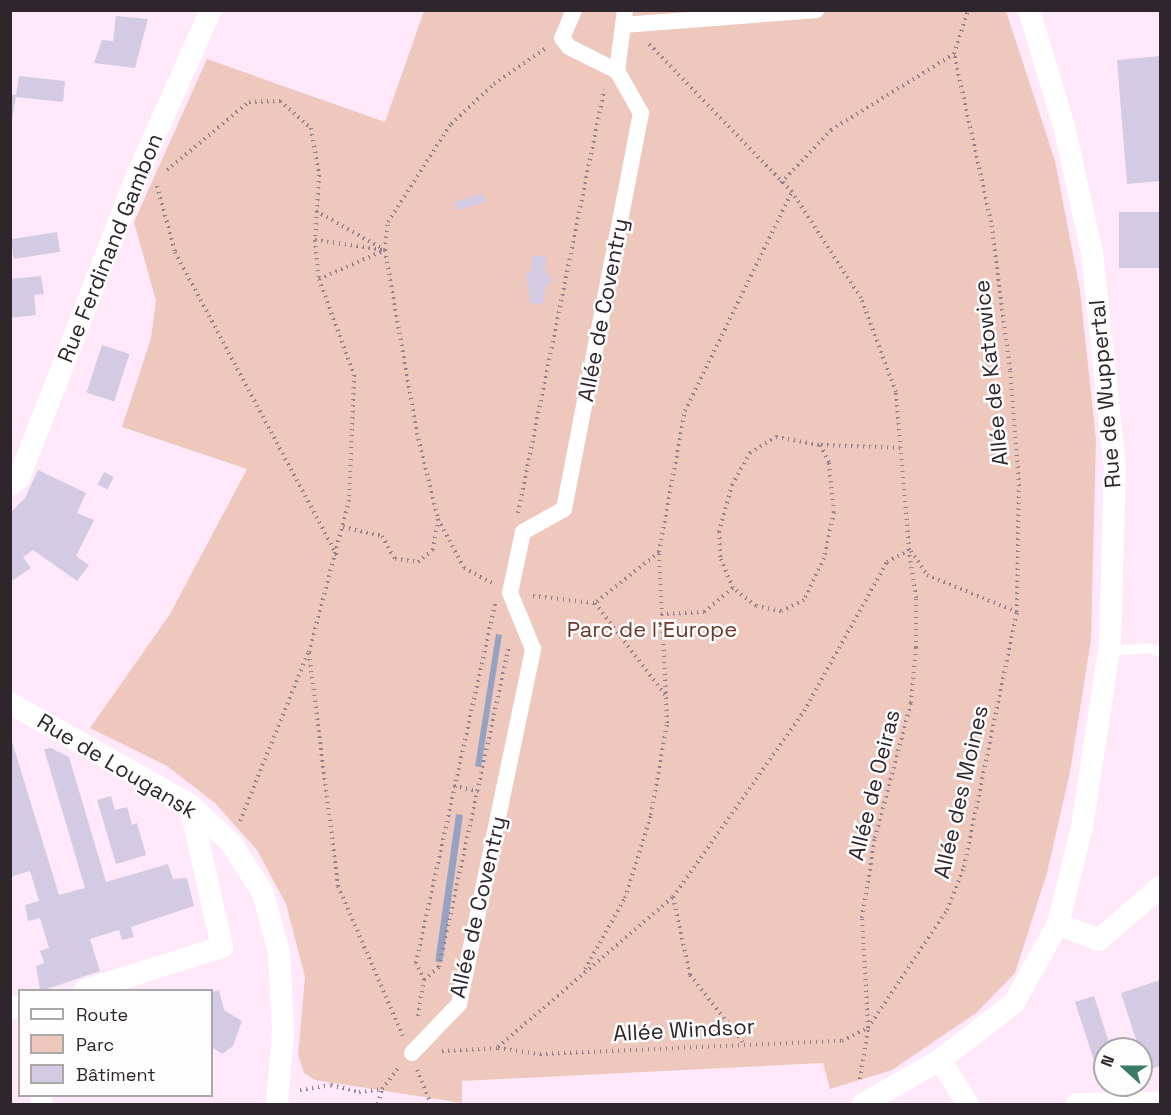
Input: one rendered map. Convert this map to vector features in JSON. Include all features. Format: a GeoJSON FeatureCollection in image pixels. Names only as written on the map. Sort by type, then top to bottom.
{"type":"FeatureCollection","features":[{"type":"Feature","properties":{"kind":"street","name":"Rue Ferdinand Gambon"},"geometry":{"type":"LineString","coordinates":[[10,485],[19,478],[147,177],[211,10]]}},
{"type":"Feature","properties":{"kind":"street"},"geometry":{"type":"LineString","coordinates":[[574,10],[562,38],[569,47],[617,71],[624,18],[816,10]]}},
{"type":"Feature","properties":{"kind":"street","name":"Rue de Wuppertal"},"geometry":{"type":"LineString","coordinates":[[862,1094],[940,1060],[1014,1003],[1058,924],[1082,827],[1109,651],[1115,468],[1092,253],[1064,126],[1029,10]]}},
{"type":"Feature","properties":{"kind":"street","name":"Allée de Coventry"},"geometry":{"type":"LineString","coordinates":[[412,1053],[459,1004],[533,649],[516,615],[510,593],[523,532],[564,509],[641,113],[617,71]]}},
{"type":"Feature","properties":{"kind":"street","name":"Rue de Lougansk"},"geometry":{"type":"LineString","coordinates":[[10,703],[190,804],[231,843],[263,893],[279,953],[283,1032],[277,1102]]}},
{"type":"Feature","properties":{"kind":"street"},"geometry":{"type":"LineString","coordinates":[[88,989],[222,947],[190,804]]}},
{"type":"Feature","properties":{"kind":"street"},"geometry":{"type":"LineString","coordinates":[[1058,924],[1099,940],[1161,887]]}},
{"type":"Feature","properties":{"kind":"street"},"geometry":{"type":"LineString","coordinates":[[940,1060],[968,1104]]}},
{"type":"Feature","properties":{"kind":"street"},"geometry":{"type":"LineString","coordinates":[[1077,1104],[1161,1103]]}},
{"type":"Feature","properties":{"kind":"lane"},"geometry":{"type":"LineString","coordinates":[[1109,651],[1148,648],[1161,652]]}},
{"type":"Feature","properties":{"kind":"path"},"geometry":{"type":"LineString","coordinates":[[781,183],[831,130],[954,54],[968,10]]}},
{"type":"Feature","properties":{"kind":"path","name":"Allée de Oeiras"},"geometry":{"type":"LineString","coordinates":[[624,18],[792,192],[861,298],[896,392],[909,550],[916,598],[911,703],[875,838],[862,918],[868,1028]]}},
{"type":"Feature","properties":{"kind":"path"},"geometry":{"type":"LineString","coordinates":[[562,38],[494,84],[451,124],[388,222],[385,250],[417,433],[438,519],[464,568],[510,593],[595,603],[659,552]]}},
{"type":"Feature","properties":{"kind":"path","name":"Allée de Katowice"},"geometry":{"type":"LineString","coordinates":[[954,54],[991,222],[1010,370],[1019,486],[1017,612]]}},
{"type":"Feature","properties":{"kind":"path","name":"Allée de Coventry"},"geometry":{"type":"LineString","coordinates":[[523,532],[517,509],[597,108],[617,71]]}},
{"type":"Feature","properties":{"kind":"path"},"geometry":{"type":"LineString","coordinates":[[231,843],[309,653],[337,557],[349,500],[354,375],[319,279],[315,240],[319,175],[310,128],[280,101],[249,102],[147,177],[175,252],[337,557]]}},
{"type":"Feature","properties":{"kind":"path"},"geometry":{"type":"LineString","coordinates":[[583,973],[625,898],[651,815],[667,723],[659,552],[686,411],[792,192]]}},
{"type":"Feature","properties":{"kind":"path"},"geometry":{"type":"LineString","coordinates":[[316,211],[385,250]]}},
{"type":"Feature","properties":{"kind":"path"},"geometry":{"type":"LineString","coordinates":[[315,240],[385,250]]}},
{"type":"Feature","properties":{"kind":"path"},"geometry":{"type":"LineString","coordinates":[[319,279],[385,250]]}},
{"type":"Feature","properties":{"kind":"path"},"geometry":{"type":"LineString","coordinates":[[820,445],[829,463],[834,512],[824,558],[804,600],[781,611],[756,606],[733,588],[720,557],[719,532],[732,485],[750,453],[776,437],[820,445],[901,448]]}},
{"type":"Feature","properties":{"kind":"path"},"geometry":{"type":"LineString","coordinates":[[343,526],[382,536],[395,559],[418,562],[432,550],[438,519]]}},
{"type":"Feature","properties":{"kind":"path"},"geometry":{"type":"LineString","coordinates":[[498,1048],[673,897],[804,711],[887,562],[909,550],[927,575],[1017,612]]}},
{"type":"Feature","properties":{"kind":"path"},"geometry":{"type":"LineString","coordinates":[[661,614],[704,612],[733,588]]}},
{"type":"Feature","properties":{"kind":"path","name":"Allée de Coventry"},"geometry":{"type":"LineString","coordinates":[[510,593],[492,606],[416,963],[424,980],[439,967],[516,615]]}},
{"type":"Feature","properties":{"kind":"path"},"geometry":{"type":"LineString","coordinates":[[595,603],[666,697]]}},
{"type":"Feature","properties":{"kind":"path","name":"Allée des Moines"},"geometry":{"type":"LineString","coordinates":[[868,1028],[947,910],[964,867],[1017,612]]}},
{"type":"Feature","properties":{"kind":"path"},"geometry":{"type":"LineString","coordinates":[[309,653],[338,886],[412,1053],[431,1104]]}},
{"type":"Feature","properties":{"kind":"path","name":"Allée de Coventry"},"geometry":{"type":"LineString","coordinates":[[454,786],[503,796]]}},
{"type":"Feature","properties":{"kind":"path"},"geometry":{"type":"LineString","coordinates":[[673,897],[690,975],[743,1042]]}},
{"type":"Feature","properties":{"kind":"path"},"geometry":{"type":"LineString","coordinates":[[862,1094],[868,1028]]}},
{"type":"Feature","properties":{"kind":"path","name":"Allée Windsor"},"geometry":{"type":"LineString","coordinates":[[412,1053],[498,1048],[540,1054],[743,1042],[842,1041],[868,1028]]}},
{"type":"Feature","properties":{"kind":"path"},"geometry":{"type":"LineString","coordinates":[[378,1104],[382,1089],[412,1053]]}},
{"type":"Feature","properties":{"kind":"path"},"geometry":{"type":"LineString","coordinates":[[277,1102],[331,1085],[359,1092],[382,1089]]}},
{"type":"Feature","properties":{"kind":"green space","name":"Parc de l'Europe"},"geometry":{"type":"Polygon","coordinates":[[[424,11],[1006,11],[1055,161],[1080,290],[1096,439],[1091,640],[1070,772],[1047,873],[1015,973],[976,1013],[892,1070],[830,1089],[823,1063],[462,1081],[462,1103],[315,1080],[304,1073],[298,1055],[305,977],[286,904],[257,850],[215,803],[167,766],[90,728],[170,614],[247,469],[122,427],[151,338],[156,301],[134,222],[207,59],[385,122],[424,11]]]}},
{"type":"Feature","properties":{"kind":"water"},"geometry":{"type":"Polygon","coordinates":[[[496,634],[502,635],[481,767],[475,766],[496,634]]]}},
{"type":"Feature","properties":{"kind":"water"},"geometry":{"type":"Polygon","coordinates":[[[456,814],[463,815],[442,963],[435,962],[456,814]]]}},
{"type":"Feature","properties":{"kind":"building"},"geometry":{"type":"Polygon","coordinates":[[[116,16],[148,19],[135,68],[94,63],[102,40],[113,41],[116,16]]]}},
{"type":"Feature","properties":{"kind":"building"},"geometry":{"type":"Polygon","coordinates":[[[1160,56],[1160,181],[1127,184],[1117,60],[1160,56]]]}},
{"type":"Feature","properties":{"kind":"building"},"geometry":{"type":"Polygon","coordinates":[[[19,76],[65,81],[63,102],[16,97],[10,130],[10,94],[16,95],[19,76]]]}},
{"type":"Feature","properties":{"kind":"building"},"geometry":{"type":"Polygon","coordinates":[[[483,193],[486,202],[457,211],[454,202],[483,193]]]}},
{"type":"Feature","properties":{"kind":"building"},"geometry":{"type":"Polygon","coordinates":[[[1119,212],[1160,212],[1160,268],[1119,268],[1119,212]]]}},
{"type":"Feature","properties":{"kind":"building"},"geometry":{"type":"Polygon","coordinates":[[[57,232],[60,252],[14,259],[11,239],[57,232]]]}},
{"type":"Feature","properties":{"kind":"building"},"geometry":{"type":"Polygon","coordinates":[[[532,256],[546,256],[545,273],[552,277],[551,284],[545,286],[544,304],[530,303],[526,273],[531,273],[532,256]]]}},
{"type":"Feature","properties":{"kind":"building"},"geometry":{"type":"Polygon","coordinates":[[[41,276],[44,294],[34,295],[36,315],[10,318],[10,279],[41,276]]]}},
{"type":"Feature","properties":{"kind":"building"},"geometry":{"type":"Polygon","coordinates":[[[102,345],[130,354],[114,402],[87,393],[102,345]]]}},
{"type":"Feature","properties":{"kind":"building"},"geometry":{"type":"Polygon","coordinates":[[[38,470],[86,493],[77,513],[94,520],[76,556],[89,565],[77,581],[33,550],[23,557],[31,568],[10,582],[10,513],[25,498],[38,470]]]}},
{"type":"Feature","properties":{"kind":"building"},"geometry":{"type":"Polygon","coordinates":[[[104,472],[114,477],[107,489],[98,484],[104,472]]]}},
{"type":"Feature","properties":{"kind":"building"},"geometry":{"type":"Polygon","coordinates":[[[10,735],[59,895],[85,888],[44,749],[51,748],[69,757],[106,882],[168,864],[173,879],[187,878],[194,906],[131,927],[134,937],[122,940],[119,930],[90,939],[100,971],[47,989],[40,989],[36,966],[44,963],[40,951],[49,948],[40,918],[28,921],[25,905],[39,901],[30,871],[10,877],[10,735]]]}},
{"type":"Feature","properties":{"kind":"building"},"geometry":{"type":"Polygon","coordinates":[[[111,796],[115,810],[127,807],[132,825],[137,823],[146,855],[116,864],[97,800],[111,796]]]}},
{"type":"Feature","properties":{"kind":"building"},"geometry":{"type":"Polygon","coordinates":[[[1160,980],[1160,1066],[1153,1068],[1153,1037],[1135,1037],[1121,993],[1160,980]]]}},
{"type":"Feature","properties":{"kind":"building"},"geometry":{"type":"Polygon","coordinates":[[[219,990],[224,1010],[242,1021],[233,1046],[222,1054],[213,1048],[213,992],[219,990]]]}},
{"type":"Feature","properties":{"kind":"building"},"geometry":{"type":"Polygon","coordinates":[[[1094,996],[1107,1037],[1093,1037],[1093,1058],[1075,1002],[1094,996]]]}}]}
